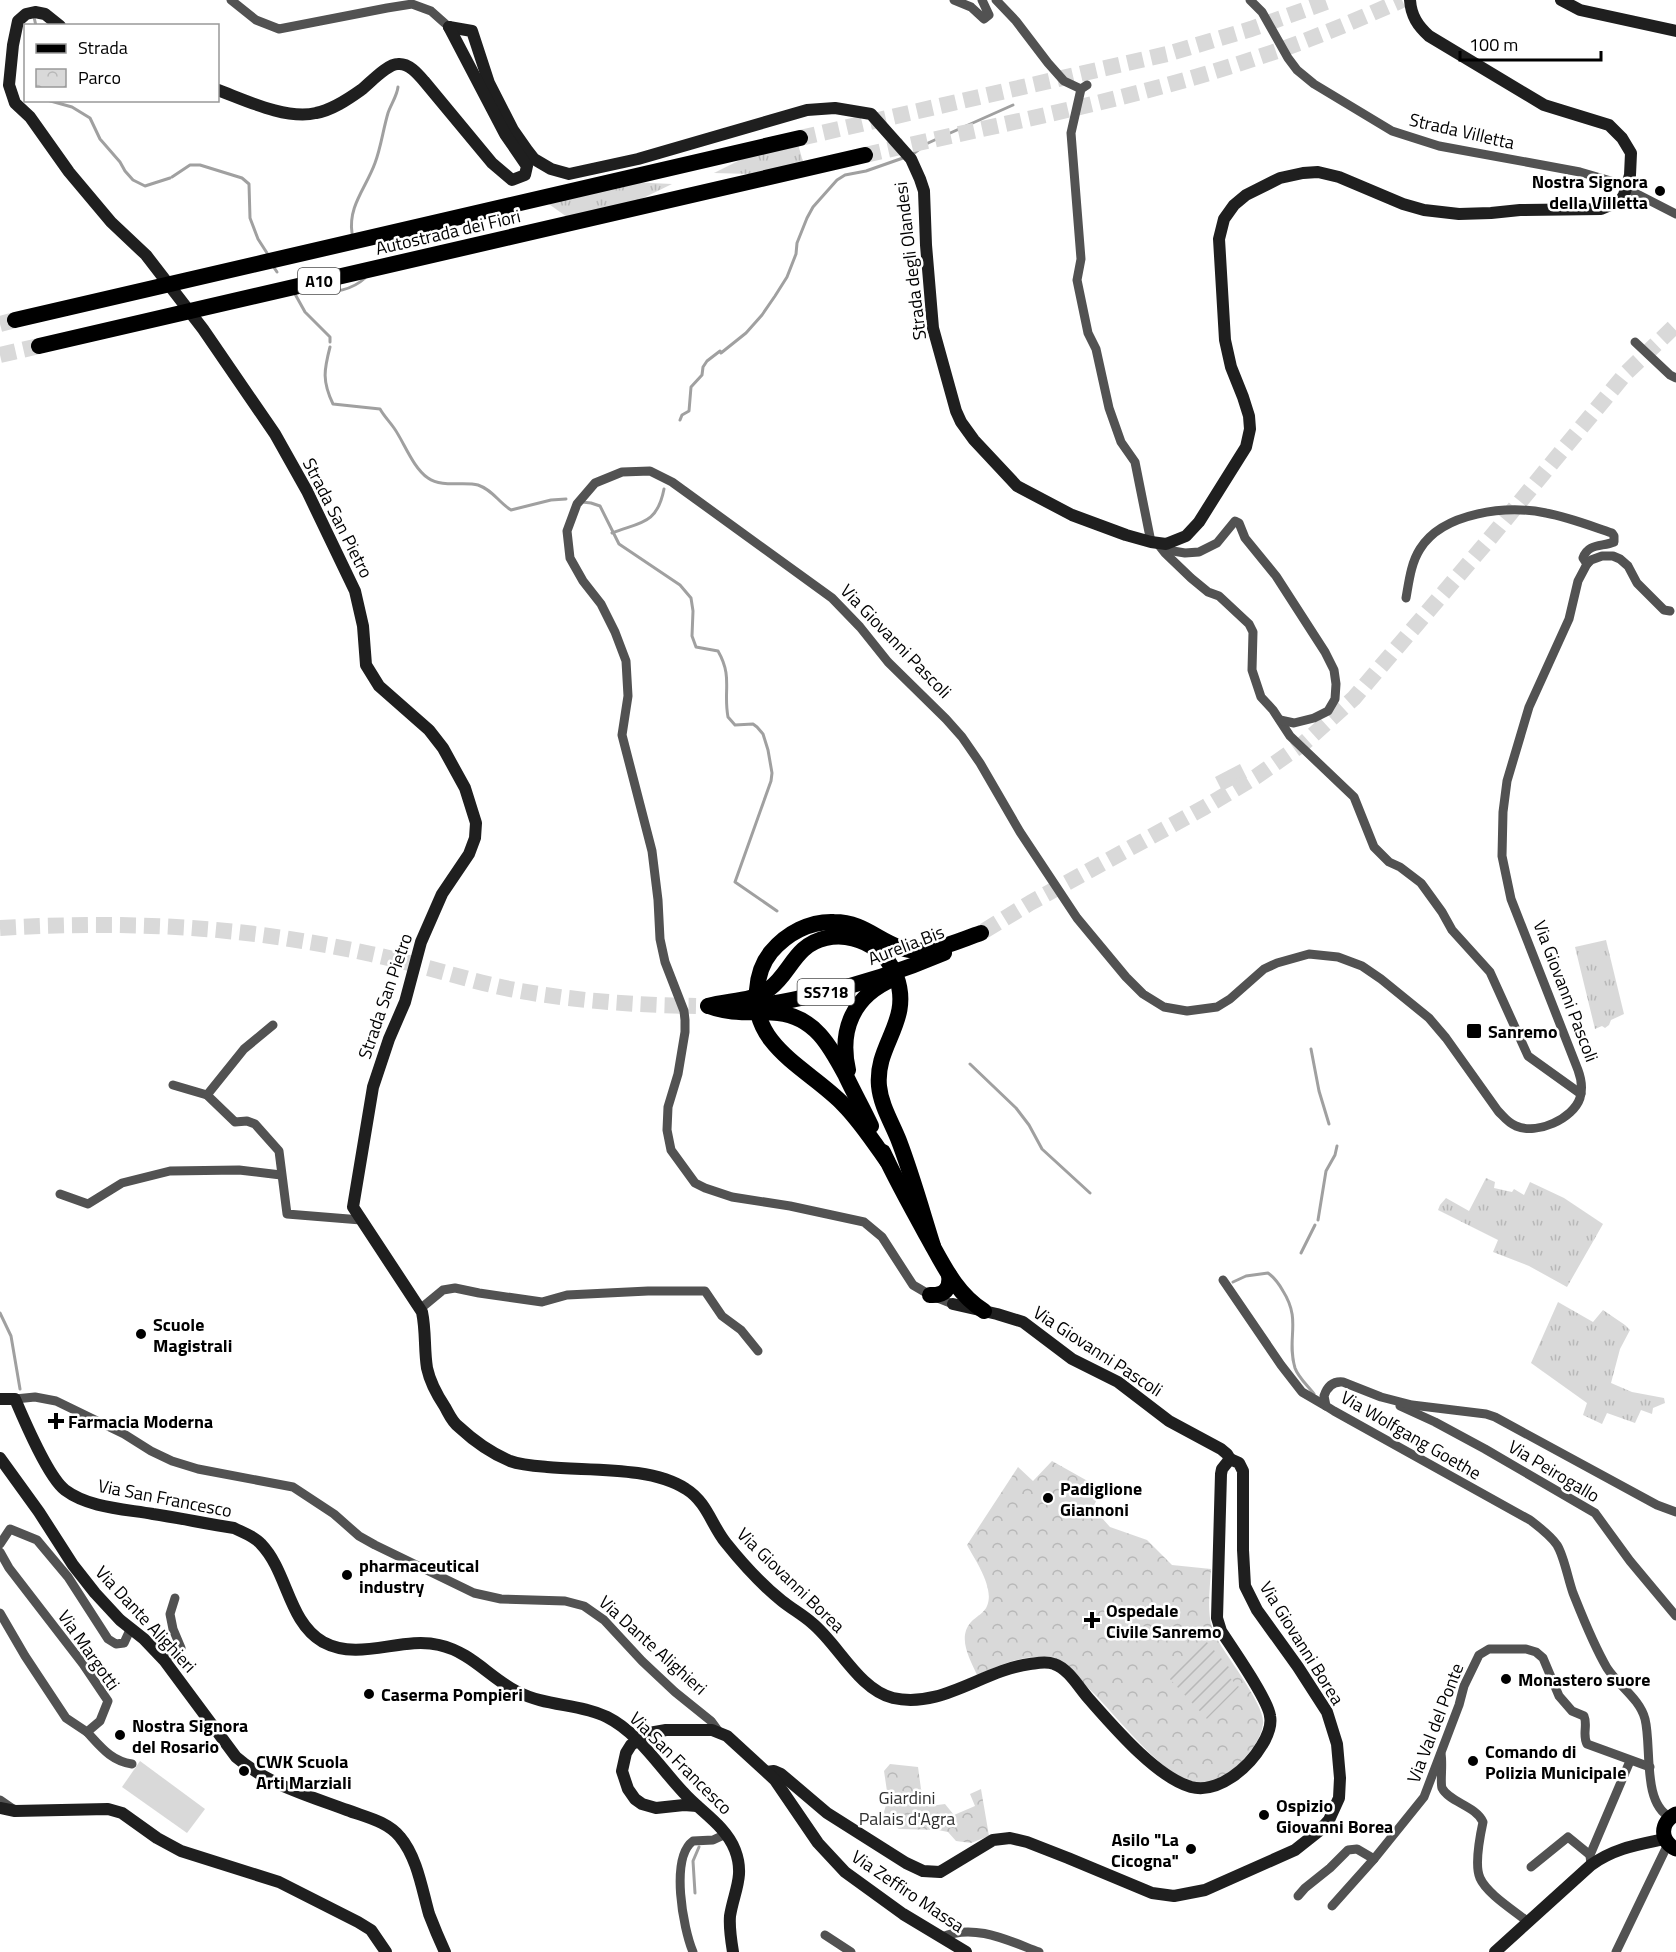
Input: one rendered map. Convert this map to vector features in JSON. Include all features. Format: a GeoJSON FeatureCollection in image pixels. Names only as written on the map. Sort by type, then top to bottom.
{"type":"FeatureCollection","features":[{"type":"Feature","properties":{"kind":"highway","name":"Autostrada dei Fiori"},"geometry":{"type":"LineString","coordinates":[[15,320],[800,138]]}},
{"type":"Feature","properties":{"kind":"highway","name":"Autostrada dei Fiori"},"geometry":{"type":"LineString","coordinates":[[39,346],[865,155]]}},
{"type":"Feature","properties":{"kind":"highway","name":"Aurelia Bis"},"geometry":{"type":"LineString","coordinates":[[702,1006],[733,1006],[749,999],[764,1003],[822,993],[896,975],[932,964],[952,949],[982,932],[935,948],[916,951],[903,949],[854,925],[833,921],[806,926],[786,937],[776,945],[762,965],[757,988],[756,1008],[764,1032],[778,1049],[842,1103],[863,1127],[887,1161]]}},
{"type":"Feature","properties":{"kind":"highway"},"geometry":{"type":"LineString","coordinates":[[933,1246],[907,1163],[882,1102],[878,1084],[882,1059],[900,1011],[900,988],[890,964],[880,952],[866,943],[847,937],[828,938],[812,944],[797,955],[764,1003],[784,1014],[801,1019],[822,1035],[832,1050],[887,1161],[933,1246],[952,1280],[969,1300],[984,1311]]}},
{"type":"Feature","properties":{"kind":"highway"},"geometry":{"type":"LineString","coordinates":[[865,1114],[849,1073],[844,1046],[847,1026],[857,1007],[871,993],[896,975]]}},
{"type":"Feature","properties":{"kind":"highway"},"geometry":{"type":"LineString","coordinates":[[930,1295],[946,1292],[952,1280]]}},
{"type":"Feature","properties":{"kind":"highway"},"geometry":{"type":"LineString","coordinates":[[952,1280],[953,1304]]}},
{"type":"Feature","properties":{"kind":"main road"},"geometry":{"type":"LineString","coordinates":[[1670,1844],[1663,1830],[1673,1816]]}},
{"type":"Feature","properties":{"kind":"street"},"geometry":{"type":"LineString","coordinates":[[219,90],[292,114],[314,114],[334,108],[391,66],[402,64],[414,70],[499,170],[512,180],[525,175],[527,166],[505,134],[449,27],[431,11],[412,4],[279,29],[256,20],[231,0]]}},
{"type":"Feature","properties":{"kind":"street"},"geometry":{"type":"LineString","coordinates":[[954,0],[971,7],[984,20],[989,15],[982,0]]}},
{"type":"Feature","properties":{"kind":"street"},"geometry":{"type":"LineString","coordinates":[[996,0],[1016,21],[1064,81],[1084,87],[1071,133],[1081,259],[1077,280],[1088,333],[1096,349],[1108,408],[1121,442],[1135,462],[1158,543],[1191,578],[1208,592],[1219,596],[1252,628],[1252,670],[1261,697],[1281,720],[1290,736],[1354,797],[1374,847],[1389,862],[1421,882],[1452,930],[1490,972],[1528,1056],[1581,1094]]}},
{"type":"Feature","properties":{"kind":"street","name":"Strada Villetta"},"geometry":{"type":"LineString","coordinates":[[1250,0],[1262,12],[1297,70],[1314,84],[1392,131],[1439,146],[1580,172],[1628,186],[1635,193],[1676,214]]}},
{"type":"Feature","properties":{"kind":"street"},"geometry":{"type":"LineString","coordinates":[[1158,543],[1186,536],[1198,522],[1246,447],[1250,429],[1249,416],[1244,397],[1231,367],[1225,340],[1219,239],[1224,219],[1234,205],[1246,195],[1281,178],[1318,172],[1339,177],[1403,204],[1424,210],[1470,214],[1520,210],[1601,209],[1620,201],[1624,195],[1630,175],[1631,153],[1622,138],[1609,125],[1544,105],[1429,36],[1414,19],[1410,9],[1410,0]]}},
{"type":"Feature","properties":{"kind":"street"},"geometry":{"type":"LineString","coordinates":[[1561,0],[1580,10],[1676,31]]}},
{"type":"Feature","properties":{"kind":"street","name":"Strada San Pietro"},"geometry":{"type":"LineString","coordinates":[[58,24],[45,14],[36,12],[26,14],[18,21],[9,85],[15,103],[30,117],[69,172],[111,222],[146,255],[203,329],[275,434],[307,491],[356,591],[363,626],[366,665],[379,686],[429,730],[443,748],[465,788],[476,823],[475,838],[469,854],[442,894],[421,942],[405,1002],[389,1039],[373,1088],[353,1207],[420,1309],[426,1327],[427,1367],[436,1392],[455,1425],[486,1449],[513,1462],[555,1468],[588,1469]]}},
{"type":"Feature","properties":{"kind":"street","name":"Strada degli Olandesi"},"geometry":{"type":"LineString","coordinates":[[449,27],[472,31],[489,83],[513,130],[534,159],[551,169],[569,174],[639,159],[807,110],[835,108],[871,114],[911,159],[924,191],[933,328],[961,422],[1017,486],[1072,515],[1126,535],[1158,543]]}},
{"type":"Feature","properties":{"kind":"street"},"geometry":{"type":"LineString","coordinates":[[1635,342],[1676,378]]}},
{"type":"Feature","properties":{"kind":"street","name":"Via Giovanni Pascoli"},"geometry":{"type":"LineString","coordinates":[[1230,1460],[1221,1449],[1169,1421],[1118,1382],[1079,1363],[1023,1322],[953,1304],[913,1285],[882,1237],[864,1222],[790,1206],[732,1197],[705,1188],[695,1183],[671,1150],[667,1130],[668,1107],[678,1074],[685,1020],[684,1011],[664,962],[652,851],[622,735],[628,696],[627,661],[601,604],[582,581],[570,558],[567,531],[577,504],[595,483],[622,472],[650,471],[672,482],[832,598],[860,627],[888,662],[962,737],[980,763],[1020,832],[1077,918],[1143,994],[1164,1007],[1187,1011],[1217,1007],[1230,999],[1264,969],[1277,963],[1309,954],[1338,957],[1362,966],[1382,979],[1429,1018],[1508,1122],[1529,1129],[1546,1127],[1570,1111],[1580,1099],[1582,1085],[1511,899],[1502,856],[1506,781],[1529,707],[1569,619],[1578,581],[1587,564],[1583,558],[1586,552],[1596,546],[1614,542],[1614,536],[1612,533],[1548,513],[1500,509],[1489,511],[1457,521],[1430,537],[1420,548],[1415,559],[1406,598]]}},
{"type":"Feature","properties":{"kind":"street"},"geometry":{"type":"LineString","coordinates":[[1158,543],[1173,551],[1199,552],[1217,543],[1235,521],[1239,523],[1245,538],[1253,549],[1276,576],[1325,652],[1334,670],[1336,684],[1335,699],[1328,711],[1314,718],[1294,723],[1281,720]]}},
{"type":"Feature","properties":{"kind":"street"},"geometry":{"type":"LineString","coordinates":[[1587,564],[1602,556],[1613,556],[1628,566],[1637,583],[1664,610],[1670,611]]}},
{"type":"Feature","properties":{"kind":"street"},"geometry":{"type":"LineString","coordinates":[[207,1095],[244,1049],[273,1024]]}},
{"type":"Feature","properties":{"kind":"street"},"geometry":{"type":"LineString","coordinates":[[173,1085],[207,1095],[235,1122],[248,1121],[255,1124],[270,1140],[279,1151],[287,1214],[361,1220]]}},
{"type":"Feature","properties":{"kind":"street"},"geometry":{"type":"LineString","coordinates":[[60,1194],[88,1204],[122,1183],[170,1172],[239,1170],[281,1175]]}},
{"type":"Feature","properties":{"kind":"street"},"geometry":{"type":"LineString","coordinates":[[1223,1280],[1302,1392],[1326,1406]]}},
{"type":"Feature","properties":{"kind":"street"},"geometry":{"type":"LineString","coordinates":[[420,1309],[443,1290],[455,1288],[542,1302],[567,1295],[705,1291],[722,1316],[741,1330],[758,1351]]}},
{"type":"Feature","properties":{"kind":"street","name":"Via Wolfgang Goethe"},"geometry":{"type":"LineString","coordinates":[[1673,1816],[1659,1808],[1652,1794],[1649,1738],[1645,1715],[1609,1671],[1596,1648],[1558,1546],[1530,1520],[1426,1464],[1326,1406],[1324,1396],[1326,1390],[1338,1382],[1343,1382],[1381,1397],[1412,1405],[1495,1417],[1657,1505],[1676,1512]]}},
{"type":"Feature","properties":{"kind":"street","name":"Via Dante Alighieri"},"geometry":{"type":"LineString","coordinates":[[0,1399],[35,1397],[56,1401],[124,1434],[172,1461],[198,1469],[293,1486],[334,1514],[359,1536],[474,1593],[501,1599],[564,1601],[584,1606],[604,1620],[675,1692],[767,1772]]}},
{"type":"Feature","properties":{"kind":"street","name":"Via Peirogallo"},"geometry":{"type":"LineString","coordinates":[[1381,1397],[1435,1422],[1595,1513],[1630,1561],[1676,1616]]}},
{"type":"Feature","properties":{"kind":"street","name":"Via San Francesco"},"geometry":{"type":"LineString","coordinates":[[15,1398],[35,1443],[64,1490],[84,1501],[234,1528],[249,1535],[269,1553],[300,1620],[322,1641],[337,1648],[349,1650],[410,1644],[437,1644],[458,1650],[515,1691],[533,1699],[552,1705],[587,1709],[616,1722],[633,1736],[683,1793],[726,1834],[735,1848],[739,1865],[738,1889],[733,1903],[730,1928],[733,1952]]}},
{"type":"Feature","properties":{"kind":"street","name":"Via Dante Alighieri"},"geometry":{"type":"LineString","coordinates":[[0,1458],[73,1565],[95,1593],[130,1630],[164,1660],[228,1748],[247,1767],[268,1779],[376,1821],[400,1837],[416,1868],[430,1915],[445,1952]]}},
{"type":"Feature","properties":{"kind":"street","name":"Via Giovanni Borea"},"geometry":{"type":"LineString","coordinates":[[588,1469],[663,1478],[691,1492],[712,1518],[724,1541],[745,1564],[782,1601],[814,1624],[858,1674],[882,1693],[896,1698],[924,1699],[944,1694],[1006,1669],[1041,1662],[1052,1663],[1065,1671],[1152,1763],[1178,1781],[1200,1788],[1226,1781],[1248,1763],[1264,1742],[1271,1719],[1266,1704],[1221,1631],[1216,1607],[1221,1474],[1222,1469],[1230,1460],[1239,1463],[1243,1471],[1242,1550],[1245,1586],[1257,1610],[1327,1712],[1336,1744],[1340,1778],[1339,1798],[1329,1820],[1295,1850],[1205,1890],[1174,1896],[1152,1893],[1028,1842],[1010,1838],[993,1840],[940,1872],[923,1871],[906,1863],[827,1813],[781,1774],[774,1771],[767,1772]]}},
{"type":"Feature","properties":{"kind":"street","name":"Via Margotti"},"geometry":{"type":"LineString","coordinates":[[1,1540],[10,1529],[37,1540],[68,1577],[108,1639],[116,1644],[124,1643],[130,1630]]}},
{"type":"Feature","properties":{"kind":"street","name":"Via Margotti"},"geometry":{"type":"LineString","coordinates":[[0,1552],[9,1568],[83,1664],[108,1701],[99,1721],[87,1732]]}},
{"type":"Feature","properties":{"kind":"street"},"geometry":{"type":"LineString","coordinates":[[164,1660],[181,1648],[170,1614],[175,1598]]}},
{"type":"Feature","properties":{"kind":"street"},"geometry":{"type":"LineString","coordinates":[[0,1613],[66,1718],[87,1732],[111,1757],[121,1763],[132,1764]]}},
{"type":"Feature","properties":{"kind":"street","name":"Via Val del Ponte"},"geometry":{"type":"LineString","coordinates":[[1332,1906],[1424,1797],[1464,1686],[1479,1655],[1489,1649],[1526,1649],[1536,1652],[1543,1658],[1559,1696],[1572,1712],[1584,1716],[1586,1721],[1584,1738],[1587,1744],[1650,1767]]}},
{"type":"Feature","properties":{"kind":"street"},"geometry":{"type":"LineString","coordinates":[[697,1806],[663,1808],[649,1806],[635,1799],[628,1789],[622,1771],[626,1753],[640,1738],[658,1731],[719,1732]]}},
{"type":"Feature","properties":{"kind":"street"},"geometry":{"type":"LineString","coordinates":[[1441,1754],[1443,1765],[1441,1784],[1444,1791],[1478,1814],[1483,1822],[1478,1856],[1478,1876],[1485,1887],[1528,1922]]}},
{"type":"Feature","properties":{"kind":"street"},"geometry":{"type":"LineString","coordinates":[[1495,1952],[1591,1860],[1630,1761]]}},
{"type":"Feature","properties":{"kind":"street","name":"Via Zeffiro Massa"},"geometry":{"type":"LineString","coordinates":[[767,1772],[775,1780],[818,1843],[845,1872],[903,1914],[966,1952]]}},
{"type":"Feature","properties":{"kind":"street"},"geometry":{"type":"LineString","coordinates":[[663,1808],[683,1793]]}},
{"type":"Feature","properties":{"kind":"street"},"geometry":{"type":"LineString","coordinates":[[0,1800],[15,1811]]}},
{"type":"Feature","properties":{"kind":"street"},"geometry":{"type":"LineString","coordinates":[[0,1808],[15,1811],[108,1809],[122,1813],[157,1838],[181,1851],[279,1882],[358,1922],[371,1930],[386,1952]]}},
{"type":"Feature","properties":{"kind":"street"},"geometry":{"type":"LineString","coordinates":[[693,1952],[687,1933],[680,1891],[685,1850],[693,1841],[713,1840],[726,1834]]}},
{"type":"Feature","properties":{"kind":"street"},"geometry":{"type":"LineString","coordinates":[[1532,1867],[1568,1837],[1591,1860]]}},
{"type":"Feature","properties":{"kind":"street"},"geometry":{"type":"LineString","coordinates":[[1591,1860],[1623,1848],[1670,1844]]}},
{"type":"Feature","properties":{"kind":"street"},"geometry":{"type":"LineString","coordinates":[[1616,1952],[1670,1844]]}},
{"type":"Feature","properties":{"kind":"street"},"geometry":{"type":"LineString","coordinates":[[1298,1896],[1348,1850],[1358,1849],[1374,1859]]}},
{"type":"Feature","properties":{"kind":"street"},"geometry":{"type":"LineString","coordinates":[[942,1937],[950,1934],[984,1933],[1040,1952]]}},
{"type":"Feature","properties":{"kind":"street"},"geometry":{"type":"LineString","coordinates":[[825,1935],[851,1952]]}},
{"type":"Feature","properties":{"kind":"green space"},"geometry":{"type":"Polygon","coordinates":[[[798,144],[803,162],[751,174],[714,173],[746,157],[798,144]]]}},
{"type":"Feature","properties":{"kind":"green space"},"geometry":{"type":"Polygon","coordinates":[[[630,182],[672,184],[635,202],[567,217],[546,202],[630,182]]]}},
{"type":"Feature","properties":{"kind":"green space"},"geometry":{"type":"Polygon","coordinates":[[[1240,764],[1247,778],[1222,791],[1215,777],[1240,764]]]}},
{"type":"Feature","properties":{"kind":"green space"},"geometry":{"type":"Polygon","coordinates":[[[1606,940],[1624,1014],[1611,1020],[1605,1028],[1602,1026],[1595,1029],[1575,947],[1606,940]]]}},
{"type":"Feature","properties":{"kind":"green space"},"geometry":{"type":"Polygon","coordinates":[[[1486,1178],[1495,1182],[1494,1188],[1512,1192],[1514,1189],[1524,1195],[1530,1182],[1564,1198],[1603,1224],[1567,1287],[1529,1266],[1493,1252],[1498,1240],[1438,1210],[1446,1198],[1469,1211],[1486,1178]]]}},
{"type":"Feature","properties":{"kind":"green space"},"geometry":{"type":"Polygon","coordinates":[[[1558,1302],[1593,1322],[1603,1310],[1625,1325],[1630,1330],[1620,1349],[1611,1383],[1632,1392],[1664,1398],[1665,1403],[1653,1408],[1652,1414],[1641,1410],[1635,1423],[1607,1413],[1602,1424],[1583,1415],[1587,1403],[1531,1363],[1558,1302]]]}},
{"type":"Feature","properties":{"kind":"green space","name":"Ospedale Civile Sanremo"},"geometry":{"type":"Polygon","coordinates":[[[1052,1461],[1093,1484],[1100,1492],[1093,1508],[1110,1527],[1147,1540],[1172,1565],[1211,1569],[1209,1602],[1214,1633],[1258,1705],[1263,1724],[1260,1736],[1250,1752],[1224,1777],[1202,1784],[1183,1779],[1153,1756],[1085,1685],[1064,1670],[1042,1659],[1036,1657],[1019,1659],[977,1675],[968,1655],[965,1635],[971,1622],[986,1608],[989,1599],[983,1574],[967,1545],[1018,1467],[1033,1481],[1052,1461]]]}},
{"type":"Feature","properties":{"kind":"green space"},"geometry":{"type":"Polygon","coordinates":[[[1206,1641],[1234,1673],[1230,1678],[1239,1687],[1207,1719],[1168,1677],[1206,1641]]]}},
{"type":"Feature","properties":{"kind":"green space"},"geometry":{"type":"Polygon","coordinates":[[[140,1761],[205,1809],[187,1833],[122,1787],[140,1761]]]}},
{"type":"Feature","properties":{"kind":"green space","name":"Giardini Palais d'Agra"},"geometry":{"type":"Polygon","coordinates":[[[890,1764],[918,1767],[921,1789],[930,1806],[945,1804],[954,1815],[975,1806],[970,1794],[981,1789],[989,1836],[971,1843],[956,1841],[948,1832],[938,1830],[899,1829],[887,1820],[884,1812],[888,1798],[884,1771],[890,1764]]]}},
{"type":"Feature","properties":{"kind":"waterway"},"geometry":{"type":"LineString","coordinates":[[34,17],[36,24]]}},
{"type":"Feature","properties":{"kind":"waterway"},"geometry":{"type":"LineString","coordinates":[[352,233],[351,223],[355,206],[375,163],[388,113],[398,87]]}},
{"type":"Feature","properties":{"kind":"waterway"},"geometry":{"type":"LineString","coordinates":[[54,102],[72,107],[90,118],[100,139],[133,180],[145,186],[170,178]]}},
{"type":"Feature","properties":{"kind":"waterway"},"geometry":{"type":"LineString","coordinates":[[913,154],[926,144],[1013,105]]}},
{"type":"Feature","properties":{"kind":"waterway"},"geometry":{"type":"LineString","coordinates":[[680,420],[682,415],[689,411],[691,387],[702,375],[707,361],[746,333],[762,315],[787,277],[796,254],[797,243],[813,207],[837,180],[845,175],[866,171],[903,158]]}},
{"type":"Feature","properties":{"kind":"waterway"},"geometry":{"type":"LineString","coordinates":[[172,177],[190,165],[200,165],[242,178],[249,184],[250,218],[258,239],[267,253]]}},
{"type":"Feature","properties":{"kind":"waterway"},"geometry":{"type":"LineString","coordinates":[[273,266],[277,272]]}},
{"type":"Feature","properties":{"kind":"waterway"},"geometry":{"type":"LineString","coordinates":[[317,289],[342,290],[365,278]]}},
{"type":"Feature","properties":{"kind":"waterway"},"geometry":{"type":"LineString","coordinates":[[295,294],[305,312],[330,337],[330,342]]}},
{"type":"Feature","properties":{"kind":"waterway"},"geometry":{"type":"LineString","coordinates":[[330,347],[325,376],[333,404],[380,409],[418,468],[428,478],[447,484],[478,485],[488,490],[511,510],[551,500],[566,499]]}},
{"type":"Feature","properties":{"kind":"waterway"},"geometry":{"type":"LineString","coordinates":[[612,533],[639,524],[652,516],[657,510],[664,489]]}},
{"type":"Feature","properties":{"kind":"waterway"},"geometry":{"type":"LineString","coordinates":[[582,502],[600,506],[619,544],[680,585],[691,598],[692,636],[696,647],[718,651],[723,660],[728,717],[735,725],[753,724],[763,734],[772,773],[771,781],[735,882],[777,911]]}},
{"type":"Feature","properties":{"kind":"waterway"},"geometry":{"type":"LineString","coordinates":[[1311,1049],[1319,1091],[1329,1124]]}},
{"type":"Feature","properties":{"kind":"waterway"},"geometry":{"type":"LineString","coordinates":[[970,1064],[1016,1108],[1029,1125],[1042,1149],[1090,1193]]}},
{"type":"Feature","properties":{"kind":"waterway"},"geometry":{"type":"LineString","coordinates":[[1318,1220],[1326,1171],[1337,1146]]}},
{"type":"Feature","properties":{"kind":"waterway"},"geometry":{"type":"LineString","coordinates":[[1301,1253],[1315,1225]]}},
{"type":"Feature","properties":{"kind":"waterway"},"geometry":{"type":"LineString","coordinates":[[1233,1282],[1246,1276],[1268,1273],[1273,1277],[1292,1311],[1292,1348],[1295,1368],[1314,1394]]}},
{"type":"Feature","properties":{"kind":"waterway"},"geometry":{"type":"LineString","coordinates":[[0,1313],[11,1336],[20,1389]]}},
{"type":"Feature","properties":{"kind":"waterway"},"geometry":{"type":"LineString","coordinates":[[695,1893],[693,1861],[699,1847]]}},
{"type":"Feature","properties":{"kind":"tunnel"},"geometry":{"type":"LineString","coordinates":[[800,138],[1167,54],[1251,29],[1332,0]]}},
{"type":"Feature","properties":{"kind":"tunnel"},"geometry":{"type":"LineString","coordinates":[[865,155],[1163,86],[1259,57],[1402,0]]}},
{"type":"Feature","properties":{"kind":"tunnel"},"geometry":{"type":"LineString","coordinates":[[0,324],[15,320]]}},
{"type":"Feature","properties":{"kind":"tunnel"},"geometry":{"type":"LineString","coordinates":[[984,931],[1030,903],[1205,807],[1257,776],[1304,743],[1354,698],[1626,373],[1676,325]]}},
{"type":"Feature","properties":{"kind":"tunnel"},"geometry":{"type":"LineString","coordinates":[[0,355],[39,346]]}},
{"type":"Feature","properties":{"kind":"tunnel"},"geometry":{"type":"LineString","coordinates":[[0,928],[116,925],[231,931],[356,951],[487,984],[538,994],[606,1002],[696,1006]]}},
{"type":"Feature","properties":{"kind":"place","name":"Nostra Signora della Villetta"},"geometry":{"type":"Point","coordinates":[1660,191]}},
{"type":"Feature","properties":{"kind":"place","name":"Sanremo"},"geometry":{"type":"Point","coordinates":[1474,1031]}},
{"type":"Feature","properties":{"kind":"place","name":"Scuole Magistrali"},"geometry":{"type":"Point","coordinates":[141,1334]}},
{"type":"Feature","properties":{"kind":"place","name":"Farmacia Moderna"},"geometry":{"type":"Point","coordinates":[56,1421]}},
{"type":"Feature","properties":{"kind":"place","name":"Padiglione Giannoni"},"geometry":{"type":"Point","coordinates":[1048,1498]}},
{"type":"Feature","properties":{"kind":"place","name":"pharmaceutical industry"},"geometry":{"type":"Point","coordinates":[347,1575]}},
{"type":"Feature","properties":{"kind":"place","name":"Ospedale Civile Sanremo"},"geometry":{"type":"Point","coordinates":[1092,1620]}},
{"type":"Feature","properties":{"kind":"place","name":"Monastero suore"},"geometry":{"type":"Point","coordinates":[1506,1679]}},
{"type":"Feature","properties":{"kind":"place","name":"Caserma Pompieri"},"geometry":{"type":"Point","coordinates":[369,1694]}},
{"type":"Feature","properties":{"kind":"place","name":"Nostra Signora del Rosario"},"geometry":{"type":"Point","coordinates":[120,1735]}},
{"type":"Feature","properties":{"kind":"place","name":"Comando di Polizia Municipale"},"geometry":{"type":"Point","coordinates":[1473,1761]}},
{"type":"Feature","properties":{"kind":"place","name":"CWK Scuola Arti Marziali"},"geometry":{"type":"Point","coordinates":[244,1771]}},
{"type":"Feature","properties":{"kind":"place","name":"Ospizio Giovanni Borea"},"geometry":{"type":"Point","coordinates":[1264,1815]}},
{"type":"Feature","properties":{"kind":"place","name":"Asilo \"La Cicogna\""},"geometry":{"type":"Point","coordinates":[1191,1849]}}]}
